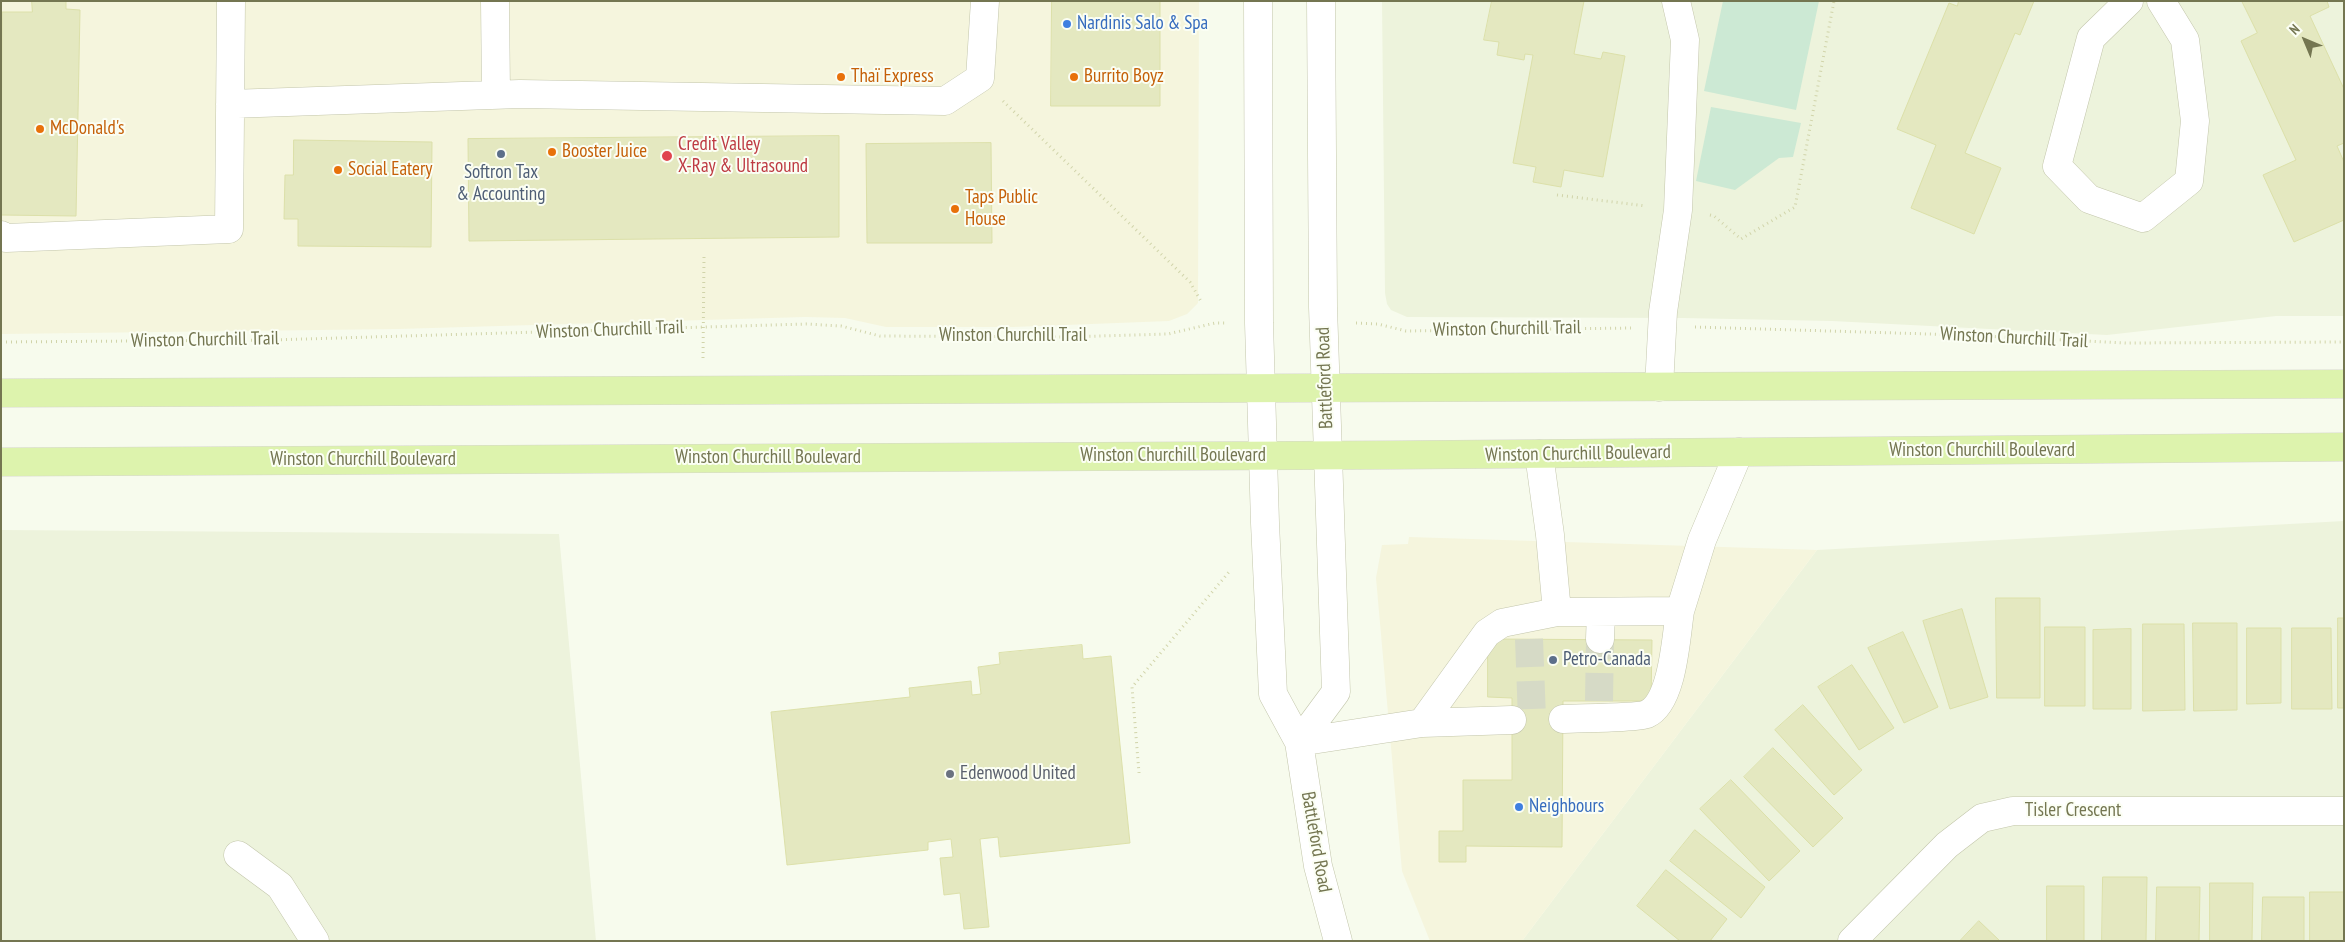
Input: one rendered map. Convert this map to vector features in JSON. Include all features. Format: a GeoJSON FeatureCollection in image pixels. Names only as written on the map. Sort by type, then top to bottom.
{"type":"FeatureCollection","features":[{"type":"Feature","properties":{"kind":"main road"},"geometry":{"type":"LineString","coordinates":[[1,393],[2344,384]]}},
{"type":"Feature","properties":{"kind":"main road","name":"Winston Churchill Boulevard"},"geometry":{"type":"LineString","coordinates":[[1,462],[1263,456],[2344,447]]}},
{"type":"Feature","properties":{"kind":"street"},"geometry":{"type":"LineString","coordinates":[[1,235],[6,238],[229,229],[231,1]]}},
{"type":"Feature","properties":{"kind":"street"},"geometry":{"type":"LineString","coordinates":[[495,1],[496,94]]}},
{"type":"Feature","properties":{"kind":"street"},"geometry":{"type":"LineString","coordinates":[[230,104],[496,94],[945,101],[980,78],[985,1]]}},
{"type":"Feature","properties":{"kind":"street","name":"Battleford Road"},"geometry":{"type":"LineString","coordinates":[[1258,1],[1261,388],[1273,694],[1299,742],[1318,866],[1338,941]]}},
{"type":"Feature","properties":{"kind":"street","name":"Battleford Road"},"geometry":{"type":"LineString","coordinates":[[1299,742],[1336,692],[1326,388],[1321,1]]}},
{"type":"Feature","properties":{"kind":"street"},"geometry":{"type":"LineString","coordinates":[[1659,387],[1663,312],[1678,210],[1685,40],[1676,1]]}},
{"type":"Feature","properties":{"kind":"street"},"geometry":{"type":"LineString","coordinates":[[2129,1],[2091,38],[2057,166],[2090,199],[2143,218],[2189,181],[2195,121],[2185,40],[2161,1]]}},
{"type":"Feature","properties":{"kind":"street"},"geometry":{"type":"LineString","coordinates":[[1563,719],[1599,709],[1646,715],[1658,706],[1667,690],[1680,611],[1702,540],[1739,452]]}},
{"type":"Feature","properties":{"kind":"street"},"geometry":{"type":"LineString","coordinates":[[1538,454],[1550,535],[1557,612]]}},
{"type":"Feature","properties":{"kind":"street"},"geometry":{"type":"LineString","coordinates":[[1422,723],[1487,633],[1502,623],[1529,628],[1557,612],[1680,611]]}},
{"type":"Feature","properties":{"kind":"street"},"geometry":{"type":"LineString","coordinates":[[1600,612],[1600,640]]}},
{"type":"Feature","properties":{"kind":"street"},"geometry":{"type":"LineString","coordinates":[[1299,742],[1422,723],[1512,720]]}},
{"type":"Feature","properties":{"kind":"street","name":"Tisler Crescent"},"geometry":{"type":"LineString","coordinates":[[1852,941],[1947,845],[1982,818],[2013,811],[2344,811]]}},
{"type":"Feature","properties":{"kind":"street"},"geometry":{"type":"LineString","coordinates":[[238,855],[280,886],[315,941]]}},
{"type":"Feature","properties":{"kind":"path"},"geometry":{"type":"LineString","coordinates":[[1557,195],[1714,216],[1741,239],[1795,207],[1834,1]]}},
{"type":"Feature","properties":{"kind":"path"},"geometry":{"type":"LineString","coordinates":[[980,78],[1190,282],[1202,303]]}},
{"type":"Feature","properties":{"kind":"path"},"geometry":{"type":"LineString","coordinates":[[702,391],[704,257]]}},
{"type":"Feature","properties":{"kind":"path","name":"Winston Churchill Trail"},"geometry":{"type":"LineString","coordinates":[[1,342],[271,340],[806,324],[841,326],[880,336],[1066,337],[1168,334],[1215,323]]}},
{"type":"Feature","properties":{"kind":"path","name":"Winston Churchill Trail"},"geometry":{"type":"LineString","coordinates":[[1378,324],[1406,330],[1638,328]]}},
{"type":"Feature","properties":{"kind":"path","name":"Winston Churchill Trail"},"geometry":{"type":"LineString","coordinates":[[1685,326],[2126,343],[2344,342]]}},
{"type":"Feature","properties":{"kind":"path"},"geometry":{"type":"LineString","coordinates":[[1139,773],[1132,687],[1228,572]]}},
{"type":"Feature","properties":{"kind":"shaded area"},"geometry":{"type":"Polygon","coordinates":[[[1,1],[1199,1],[1198,303],[1187,314],[1169,321],[1013,327],[886,327],[845,318],[805,317],[398,329],[1,334],[1,1]]]}},
{"type":"Feature","properties":{"kind":"shaded area"},"geometry":{"type":"Polygon","coordinates":[[[1382,1],[2344,1],[2344,316],[2276,316],[2107,335],[1832,321],[1682,318],[1407,317],[1391,310],[1387,304],[1385,293],[1382,1]]]}},
{"type":"Feature","properties":{"kind":"shaded area"},"geometry":{"type":"Polygon","coordinates":[[[1723,1],[1819,1],[1796,110],[1704,91],[1723,1]]]}},
{"type":"Feature","properties":{"kind":"shaded area"},"geometry":{"type":"Polygon","coordinates":[[[1711,107],[1801,123],[1793,157],[1779,158],[1735,190],[1696,181],[1711,107]]]}},
{"type":"Feature","properties":{"kind":"shaded area"},"geometry":{"type":"Polygon","coordinates":[[[2344,521],[2344,941],[1522,941],[1817,550],[2344,521]]]}},
{"type":"Feature","properties":{"kind":"shaded area"},"geometry":{"type":"Polygon","coordinates":[[[1,530],[559,534],[596,941],[1,941],[1,530]]]}},
{"type":"Feature","properties":{"kind":"shaded area"},"geometry":{"type":"Polygon","coordinates":[[[1409,537],[1817,550],[1522,941],[1430,941],[1402,871],[1376,578],[1382,545],[1408,544],[1409,537]]]}},
{"type":"Feature","properties":{"kind":"building","name":"McDonald's"},"geometry":{"type":"Polygon","coordinates":[[[32,1],[66,1],[66,9],[80,10],[76,216],[1,215],[2,12],[32,12],[32,1]]]}},
{"type":"Feature","properties":{"kind":"building"},"geometry":{"type":"Polygon","coordinates":[[[1052,1],[1160,1],[1160,106],[1051,106],[1052,1]]]}},
{"type":"Feature","properties":{"kind":"building"},"geometry":{"type":"Polygon","coordinates":[[[1492,1],[1584,1],[1574,54],[1601,59],[1603,52],[1625,56],[1603,177],[1564,170],[1561,187],[1533,182],[1536,167],[1513,163],[1533,55],[1525,54],[1524,60],[1497,55],[1499,42],[1484,40],[1492,1]]]}},
{"type":"Feature","properties":{"kind":"building"},"geometry":{"type":"Polygon","coordinates":[[[1959,1],[2034,1],[2020,35],[2015,33],[1965,153],[2001,168],[1974,234],[1911,208],[1936,145],[1897,129],[1949,3],[1957,6],[1959,1]]]}},
{"type":"Feature","properties":{"kind":"building"},"geometry":{"type":"Polygon","coordinates":[[[2242,1],[2327,1],[2329,7],[2310,16],[2344,89],[2344,143],[2337,146],[2344,162],[2344,220],[2294,242],[2263,175],[2296,160],[2241,41],[2257,33],[2242,1]]]}},
{"type":"Feature","properties":{"kind":"building"},"geometry":{"type":"Polygon","coordinates":[[[839,136],[839,237],[469,241],[468,139],[839,136]]]}},
{"type":"Feature","properties":{"kind":"building"},"geometry":{"type":"Polygon","coordinates":[[[294,140],[432,142],[431,247],[298,246],[298,219],[284,219],[285,175],[293,175],[294,140]]]}},
{"type":"Feature","properties":{"kind":"building"},"geometry":{"type":"Polygon","coordinates":[[[991,143],[992,243],[867,243],[866,144],[991,143]]]}},
{"type":"Feature","properties":{"kind":"building"},"geometry":{"type":"Polygon","coordinates":[[[1996,598],[2040,598],[2040,698],[1997,698],[1996,598]]]}},
{"type":"Feature","properties":{"kind":"building"},"geometry":{"type":"Polygon","coordinates":[[[1962,609],[1988,697],[1950,709],[1923,621],[1962,609]]]}},
{"type":"Feature","properties":{"kind":"building"},"geometry":{"type":"Polygon","coordinates":[[[2338,618],[2344,618],[2344,708],[2338,708],[2338,618]]]}},
{"type":"Feature","properties":{"kind":"building"},"geometry":{"type":"Polygon","coordinates":[[[2193,623],[2237,623],[2237,710],[2194,711],[2193,623]]]}},
{"type":"Feature","properties":{"kind":"building"},"geometry":{"type":"Polygon","coordinates":[[[2143,624],[2184,624],[2185,710],[2143,711],[2143,624]]]}},
{"type":"Feature","properties":{"kind":"building"},"geometry":{"type":"Polygon","coordinates":[[[2045,627],[2085,627],[2085,706],[2045,706],[2045,627]]]}},
{"type":"Feature","properties":{"kind":"building"},"geometry":{"type":"Polygon","coordinates":[[[2247,628],[2281,628],[2281,703],[2247,704],[2247,628]]]}},
{"type":"Feature","properties":{"kind":"building"},"geometry":{"type":"Polygon","coordinates":[[[2292,628],[2331,628],[2332,709],[2292,709],[2292,628]]]}},
{"type":"Feature","properties":{"kind":"building"},"geometry":{"type":"Polygon","coordinates":[[[2131,629],[2131,709],[2093,709],[2093,630],[2131,629]]]}},
{"type":"Feature","properties":{"kind":"building"},"geometry":{"type":"Polygon","coordinates":[[[1903,632],[1938,707],[1904,723],[1868,648],[1903,632]]]}},
{"type":"Feature","properties":{"kind":"building"},"geometry":{"type":"Polygon","coordinates":[[[1488,639],[1652,640],[1651,701],[1563,701],[1562,847],[1466,846],[1466,862],[1439,862],[1439,831],[1463,831],[1463,780],[1512,780],[1512,698],[1488,697],[1488,639]]]}},
{"type":"Feature","properties":{"kind":"building","name":"Edenwood United"},"geometry":{"type":"Polygon","coordinates":[[[1082,645],[1083,659],[1111,656],[1130,843],[1000,857],[998,837],[980,839],[989,927],[964,929],[960,893],[944,895],[940,858],[953,857],[951,839],[928,842],[928,850],[787,865],[771,712],[910,697],[909,688],[971,681],[972,695],[981,694],[978,667],[1000,664],[999,653],[1082,645]]]}},
{"type":"Feature","properties":{"kind":"building"},"geometry":{"type":"Polygon","coordinates":[[[1852,665],[1894,728],[1859,750],[1818,687],[1852,665]]]}},
{"type":"Feature","properties":{"kind":"building"},"geometry":{"type":"Polygon","coordinates":[[[1803,705],[1862,770],[1834,795],[1775,730],[1803,705]]]}},
{"type":"Feature","properties":{"kind":"building"},"geometry":{"type":"Polygon","coordinates":[[[1773,748],[1843,818],[1813,847],[1744,777],[1773,748]]]}},
{"type":"Feature","properties":{"kind":"building"},"geometry":{"type":"Polygon","coordinates":[[[1731,780],[1800,851],[1769,881],[1700,809],[1731,780]]]}},
{"type":"Feature","properties":{"kind":"building"},"geometry":{"type":"Polygon","coordinates":[[[1695,830],[1765,887],[1741,918],[1670,861],[1695,830]]]}},
{"type":"Feature","properties":{"kind":"building"},"geometry":{"type":"Polygon","coordinates":[[[1666,870],[1727,919],[1710,941],[1680,941],[1637,906],[1666,870]]]}},
{"type":"Feature","properties":{"kind":"building"},"geometry":{"type":"Polygon","coordinates":[[[2103,877],[2147,877],[2146,941],[2102,941],[2103,877]]]}},
{"type":"Feature","properties":{"kind":"building"},"geometry":{"type":"Polygon","coordinates":[[[2210,883],[2253,883],[2252,941],[2210,941],[2210,883]]]}},
{"type":"Feature","properties":{"kind":"building"},"geometry":{"type":"Polygon","coordinates":[[[2047,886],[2084,886],[2084,941],[2047,941],[2047,886]]]}},
{"type":"Feature","properties":{"kind":"building"},"geometry":{"type":"Polygon","coordinates":[[[2157,887],[2200,887],[2199,941],[2156,941],[2157,887]]]}},
{"type":"Feature","properties":{"kind":"building"},"geometry":{"type":"Polygon","coordinates":[[[2310,892],[2344,892],[2344,941],[2310,941],[2310,892]]]}},
{"type":"Feature","properties":{"kind":"building"},"geometry":{"type":"Polygon","coordinates":[[[2263,897],[2304,897],[2304,941],[2262,941],[2263,897]]]}},
{"type":"Feature","properties":{"kind":"building"},"geometry":{"type":"Polygon","coordinates":[[[1979,921],[2000,941],[1960,941],[1979,921]]]}},
{"type":"Feature","properties":{"kind":"tunnel"},"geometry":{"type":"LineString","coordinates":[[1529,639],[1532,719]]}},
{"type":"Feature","properties":{"kind":"tunnel"},"geometry":{"type":"LineString","coordinates":[[1599,701],[1600,639]]}},
{"type":"Feature","properties":{"kind":"place","name":"Nardinis Salo & Spa"},"geometry":{"type":"Point","coordinates":[1067,24]}},
{"type":"Feature","properties":{"kind":"place","name":"Thaï Express"},"geometry":{"type":"Point","coordinates":[841,77]}},
{"type":"Feature","properties":{"kind":"place","name":"Burrito Boyz"},"geometry":{"type":"Point","coordinates":[1074,77]}},
{"type":"Feature","properties":{"kind":"place","name":"McDonald's"},"geometry":{"type":"Point","coordinates":[40,129]}},
{"type":"Feature","properties":{"kind":"place","name":"Booster Juice"},"geometry":{"type":"Point","coordinates":[552,152]}},
{"type":"Feature","properties":{"kind":"place","name":"Softron Tax & Accounting"},"geometry":{"type":"Point","coordinates":[501,154]}},
{"type":"Feature","properties":{"kind":"place","name":"Credit Valley X-Ray & Ultrasound"},"geometry":{"type":"Point","coordinates":[667,156]}},
{"type":"Feature","properties":{"kind":"place","name":"Social Eatery"},"geometry":{"type":"Point","coordinates":[338,170]}},
{"type":"Feature","properties":{"kind":"place","name":"Taps Public House"},"geometry":{"type":"Point","coordinates":[955,209]}},
{"type":"Feature","properties":{"kind":"place","name":"Petro-Canada"},"geometry":{"type":"Point","coordinates":[1553,660]}},
{"type":"Feature","properties":{"kind":"place","name":"Edenwood United"},"geometry":{"type":"Point","coordinates":[950,774]}},
{"type":"Feature","properties":{"kind":"place","name":"Neighbours"},"geometry":{"type":"Point","coordinates":[1519,807]}}]}
